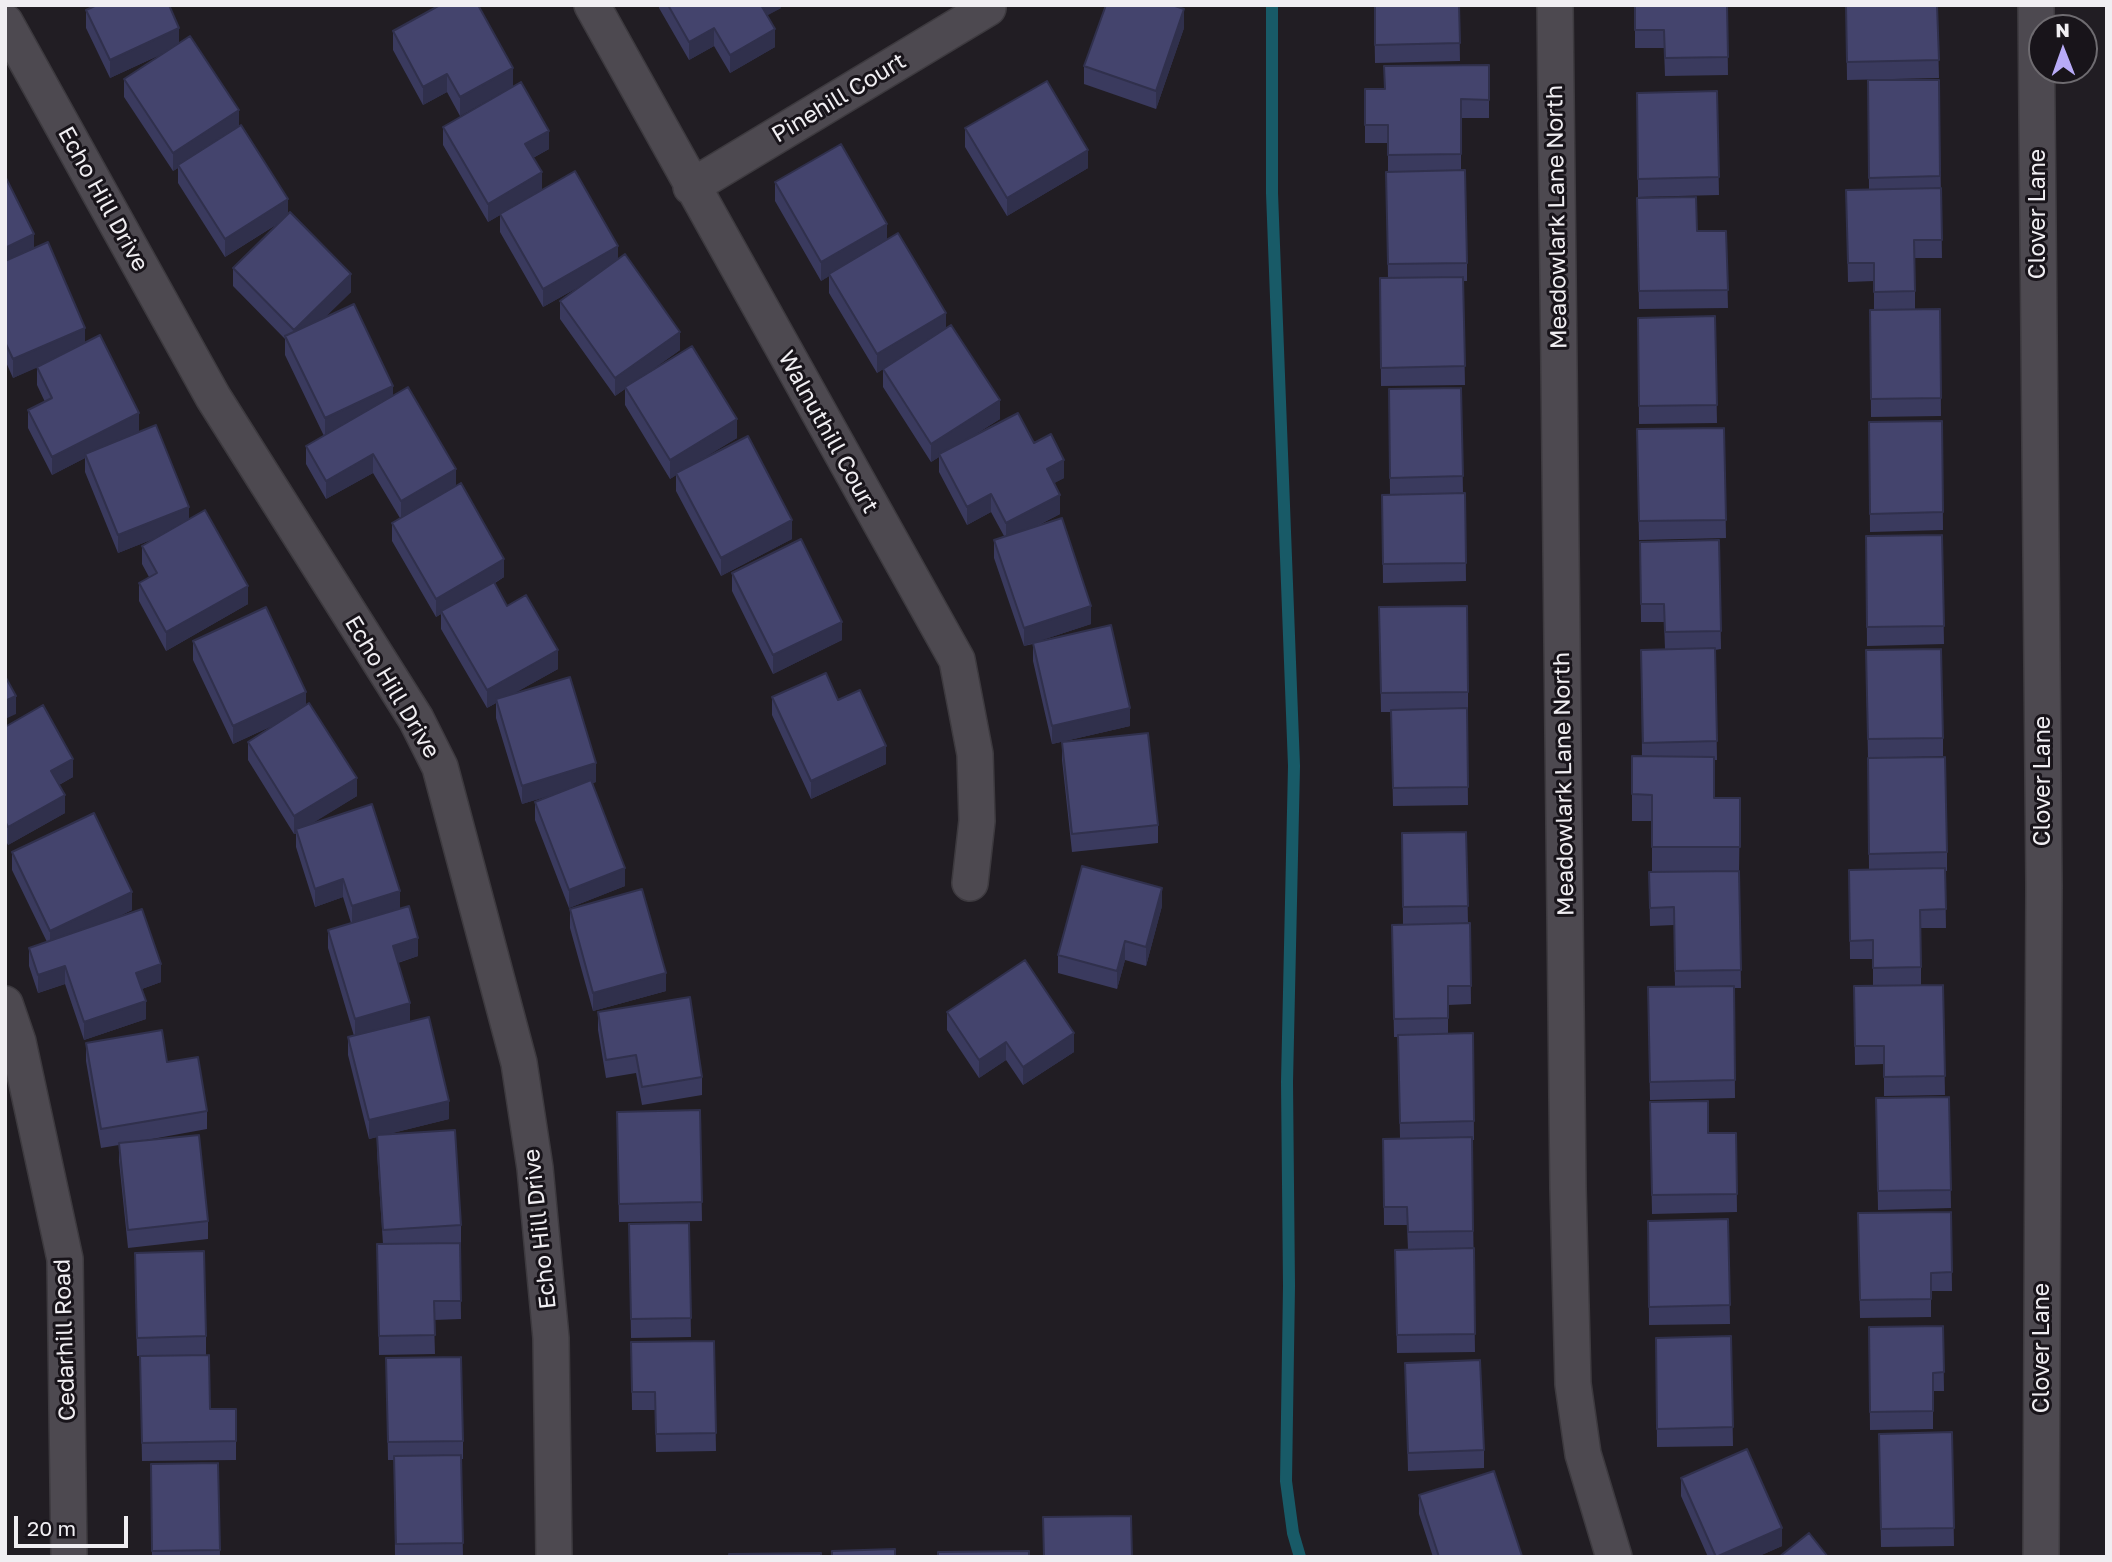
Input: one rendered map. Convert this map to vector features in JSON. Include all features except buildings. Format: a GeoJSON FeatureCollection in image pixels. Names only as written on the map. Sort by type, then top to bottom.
{"type":"FeatureCollection","features":[{"type":"Feature","properties":{"kind":"street","name":"Walnuthill Court"},"geometry":{"type":"LineString","coordinates":[[592,5],[691,187],[957,660],[975,754],[976,821],[970,883]]}},
{"type":"Feature","properties":{"kind":"street","name":"Meadowlark Lane North"},"geometry":{"type":"LineString","coordinates":[[1555,5],[1568,1188],[1573,1384],[1583,1454],[1614,1557]]}},
{"type":"Feature","properties":{"kind":"street","name":"Clover Lane"},"geometry":{"type":"LineString","coordinates":[[2036,5],[2044,886],[2041,1557]]}},
{"type":"Feature","properties":{"kind":"street","name":"Pinehill Court"},"geometry":{"type":"LineString","coordinates":[[691,187],[988,8]]}},
{"type":"Feature","properties":{"kind":"street","name":"Echo Hill Drive"},"geometry":{"type":"LineString","coordinates":[[5,22],[214,397],[415,719],[440,767],[519,1063],[535,1168],[551,1338],[554,1557]]}},
{"type":"Feature","properties":{"kind":"street","name":"Cedarhill Road"},"geometry":{"type":"LineString","coordinates":[[5,1004],[18,1042],[65,1259],[69,1557]]}},
{"type":"Feature","properties":{"kind":"waterway"},"geometry":{"type":"LineString","coordinates":[[1272,5],[1272,193],[1294,766],[1287,1082],[1289,1286],[1286,1481],[1293,1533],[1300,1557]]}}]}
